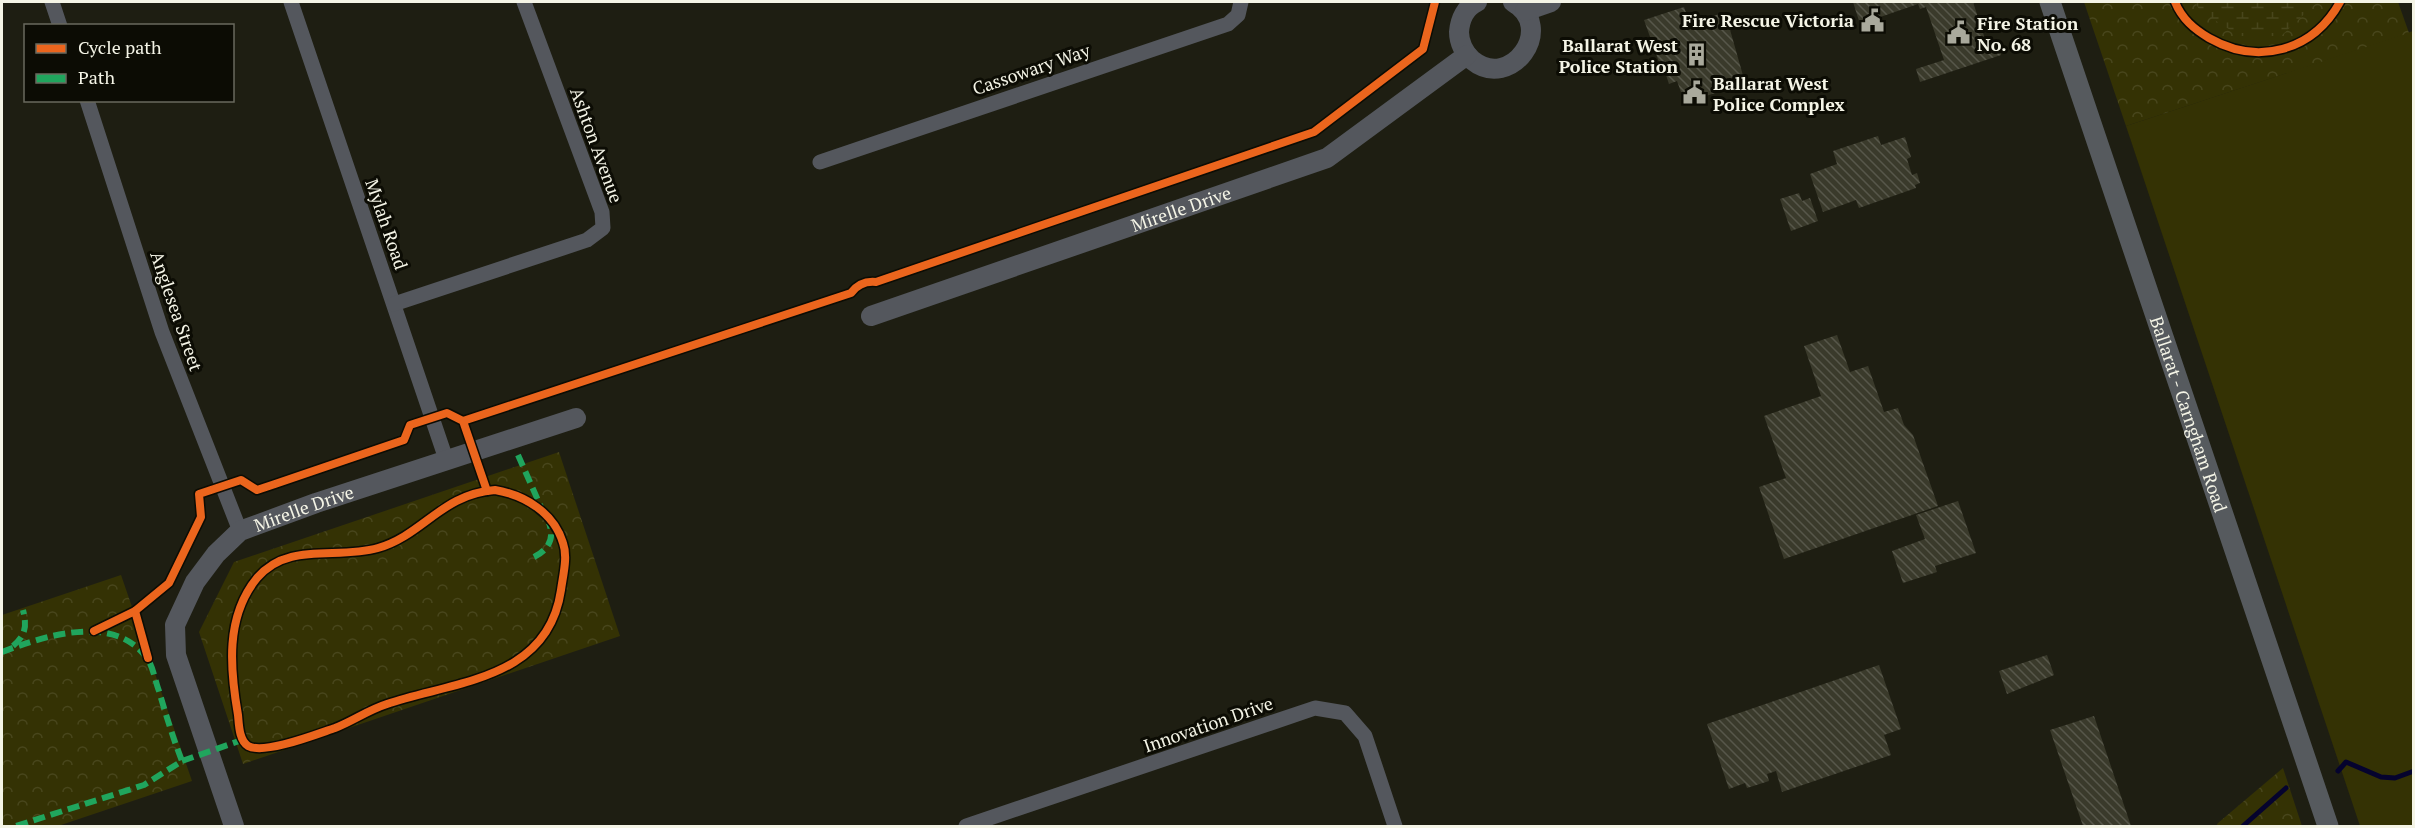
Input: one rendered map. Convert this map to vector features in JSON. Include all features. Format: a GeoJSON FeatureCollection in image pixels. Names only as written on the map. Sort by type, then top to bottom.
{"type":"FeatureCollection","features":[{"type":"Feature","properties":{"kind":"main road","name":"Ballarat - Carngham Road"},"geometry":{"type":"LineString","coordinates":[[2050,2],[2328,826]]}},
{"type":"Feature","properties":{"kind":"street"},"geometry":{"type":"LineString","coordinates":[[52,2],[59,24]]}},
{"type":"Feature","properties":{"kind":"street","name":"Mylah Road"},"geometry":{"type":"LineString","coordinates":[[291,2],[446,459]]}},
{"type":"Feature","properties":{"kind":"street","name":"Ashton Avenue"},"geometry":{"type":"LineString","coordinates":[[394,304],[587,240],[603,228],[602,212],[524,2]]}},
{"type":"Feature","properties":{"kind":"street","name":"Cassowary Way"},"geometry":{"type":"LineString","coordinates":[[819,162],[1228,24],[1238,15],[1241,2]]}},
{"type":"Feature","properties":{"kind":"street"},"geometry":{"type":"LineString","coordinates":[[1477,2],[1465,12],[1460,23],[1459,35],[1467,55],[1477,64],[1489,68],[1512,65],[1522,57],[1532,35],[1519,6],[1551,2]]}},
{"type":"Feature","properties":{"kind":"street","name":"Mirelle Drive"},"geometry":{"type":"LineString","coordinates":[[871,316],[1327,158],[1467,55]]}},
{"type":"Feature","properties":{"kind":"street","name":"Anglesea Street"},"geometry":{"type":"LineString","coordinates":[[88,102],[162,332],[240,531]]}},
{"type":"Feature","properties":{"kind":"street","name":"Mirelle Drive"},"geometry":{"type":"LineString","coordinates":[[234,826],[176,655],[176,625],[195,582],[216,554],[240,531],[446,459],[576,418]]}},
{"type":"Feature","properties":{"kind":"street","name":"Innovation Drive"},"geometry":{"type":"LineString","coordinates":[[966,826],[1315,708],[1345,713],[1365,736],[1395,826]]}},
{"type":"Feature","properties":{"kind":"green space"},"geometry":{"type":"Polygon","coordinates":[[[2084,2],[2398,2],[2409,33],[2126,126],[2084,2]]]}},
{"type":"Feature","properties":{"kind":"green space"},"geometry":{"type":"Polygon","coordinates":[[[2195,2],[2317,2],[2281,36],[2240,36],[2200,11],[2195,2]]]}},
{"type":"Feature","properties":{"kind":"green space"},"geometry":{"type":"Polygon","coordinates":[[[2413,31],[2413,826],[2360,826],[2126,126],[2413,31]]]}},
{"type":"Feature","properties":{"kind":"green space"},"geometry":{"type":"Polygon","coordinates":[[[559,452],[620,636],[243,764],[199,632],[234,562],[559,452]]]}},
{"type":"Feature","properties":{"kind":"green space"},"geometry":{"type":"Polygon","coordinates":[[[121,575],[192,781],[58,826],[2,826],[2,615],[121,575]]]}},
{"type":"Feature","properties":{"kind":"green space"},"geometry":{"type":"Polygon","coordinates":[[[2283,768],[2302,826],[2216,826],[2218,823],[2283,768]]]}},
{"type":"Feature","properties":{"kind":"building","name":"Fire Station No. 68"},"geometry":{"type":"Polygon","coordinates":[[[1853,2],[1973,2],[1987,45],[1997,42],[2001,55],[1920,82],[1916,69],[1944,60],[1926,7],[1920,9],[1918,4],[1860,24],[1853,2]]]}},
{"type":"Feature","properties":{"kind":"building","name":"Ballarat West Police Station"},"geometry":{"type":"Polygon","coordinates":[[[1684,7],[1690,24],[1725,12],[1744,79],[1728,84],[1730,88],[1685,103],[1677,81],[1669,84],[1644,20],[1684,7]]]}},
{"type":"Feature","properties":{"kind":"building"},"geometry":{"type":"Polygon","coordinates":[[[1878,136],[1881,145],[1905,137],[1911,157],[1907,159],[1912,175],[1917,173],[1920,183],[1915,185],[1916,188],[1859,208],[1856,200],[1823,212],[1810,174],[1837,164],[1833,151],[1878,136]]]}},
{"type":"Feature","properties":{"kind":"building"},"geometry":{"type":"Polygon","coordinates":[[[1799,193],[1802,201],[1810,198],[1818,221],[1791,231],[1780,199],[1799,193]]]}},
{"type":"Feature","properties":{"kind":"building"},"geometry":{"type":"Polygon","coordinates":[[[1837,335],[1850,372],[1868,366],[1884,412],[1898,408],[1904,425],[1913,435],[1938,506],[1784,559],[1759,487],[1786,478],[1764,416],[1821,396],[1804,346],[1837,335]]]}},
{"type":"Feature","properties":{"kind":"building"},"geometry":{"type":"Polygon","coordinates":[[[1958,501],[1976,553],[1935,566],[1937,572],[1903,583],[1892,551],[1925,539],[1916,515],[1958,501]]]}},
{"type":"Feature","properties":{"kind":"building"},"geometry":{"type":"Polygon","coordinates":[[[2047,655],[2054,675],[2007,694],[1999,671],[2047,655]]]}},
{"type":"Feature","properties":{"kind":"building"},"geometry":{"type":"Polygon","coordinates":[[[1879,665],[1901,729],[1884,735],[1891,755],[1782,792],[1776,771],[1767,774],[1769,781],[1747,788],[1745,783],[1729,789],[1707,724],[1879,665]]]}},
{"type":"Feature","properties":{"kind":"building"},"geometry":{"type":"Polygon","coordinates":[[[2094,716],[2131,826],[2083,826],[2050,730],[2094,716]]]}},
{"type":"Feature","properties":{"kind":"waterway"},"geometry":{"type":"LineString","coordinates":[[2338,771],[2346,762],[2381,777],[2395,778],[2414,771]]}},
{"type":"Feature","properties":{"kind":"waterway"},"geometry":{"type":"LineString","coordinates":[[2243,826],[2286,788]]}},
{"type":"Feature","properties":{"kind":"marked path"},"geometry":{"type":"LineString","coordinates":[[518,455],[541,507]]}},
{"type":"Feature","properties":{"kind":"marked path"},"geometry":{"type":"LineString","coordinates":[[534,557],[543,551],[551,539],[549,523]]}},
{"type":"Feature","properties":{"kind":"marked path"},"geometry":{"type":"LineString","coordinates":[[13,646],[21,638],[24,630],[23,610]]}},
{"type":"Feature","properties":{"kind":"marked path"},"geometry":{"type":"LineString","coordinates":[[2,652],[38,640],[77,632],[115,635],[132,643],[150,664],[182,761],[144,785],[16,826]]}},
{"type":"Feature","properties":{"kind":"marked path"},"geometry":{"type":"LineString","coordinates":[[182,761],[242,740]]}},
{"type":"Feature","properties":{"kind":"cycle path"},"geometry":{"type":"LineString","coordinates":[[463,421],[851,293],[865,283],[876,282],[1314,132],[1423,49],[1435,2]]}},
{"type":"Feature","properties":{"kind":"cycle path"},"geometry":{"type":"LineString","coordinates":[[2175,2],[2189,23],[2209,38],[2228,47],[2265,52],[2283,49],[2300,42],[2329,19],[2340,2]]}},
{"type":"Feature","properties":{"kind":"cycle path"},"geometry":{"type":"LineString","coordinates":[[135,611],[169,583],[201,517],[199,494],[241,480],[257,490],[404,440],[410,425],[447,413],[463,421],[487,491]]}},
{"type":"Feature","properties":{"kind":"cycle path"},"geometry":{"type":"LineString","coordinates":[[495,490],[517,496],[537,507],[553,523],[563,543],[565,560],[561,590],[553,620],[538,643],[518,660],[469,682],[387,704],[342,725],[291,743],[266,748],[248,746],[240,732],[233,680],[232,644],[239,609],[257,578],[269,567],[283,559],[298,555],[346,553],[378,548],[408,534],[461,499],[495,490]]}},
{"type":"Feature","properties":{"kind":"cycle path"},"geometry":{"type":"LineString","coordinates":[[94,631],[135,611],[148,658]]}},
{"type":"Feature","properties":{"kind":"place","name":"Fire Rescue Victoria"},"geometry":{"type":"Point","coordinates":[1872,20]}},
{"type":"Feature","properties":{"kind":"place","name":"Fire Station No. 68"},"geometry":{"type":"Point","coordinates":[1959,33]}},
{"type":"Feature","properties":{"kind":"place","name":"Ballarat West Police Station"},"geometry":{"type":"Point","coordinates":[1696,55]}},
{"type":"Feature","properties":{"kind":"place","name":"Ballarat West Police Complex"},"geometry":{"type":"Point","coordinates":[1695,93]}}]}
